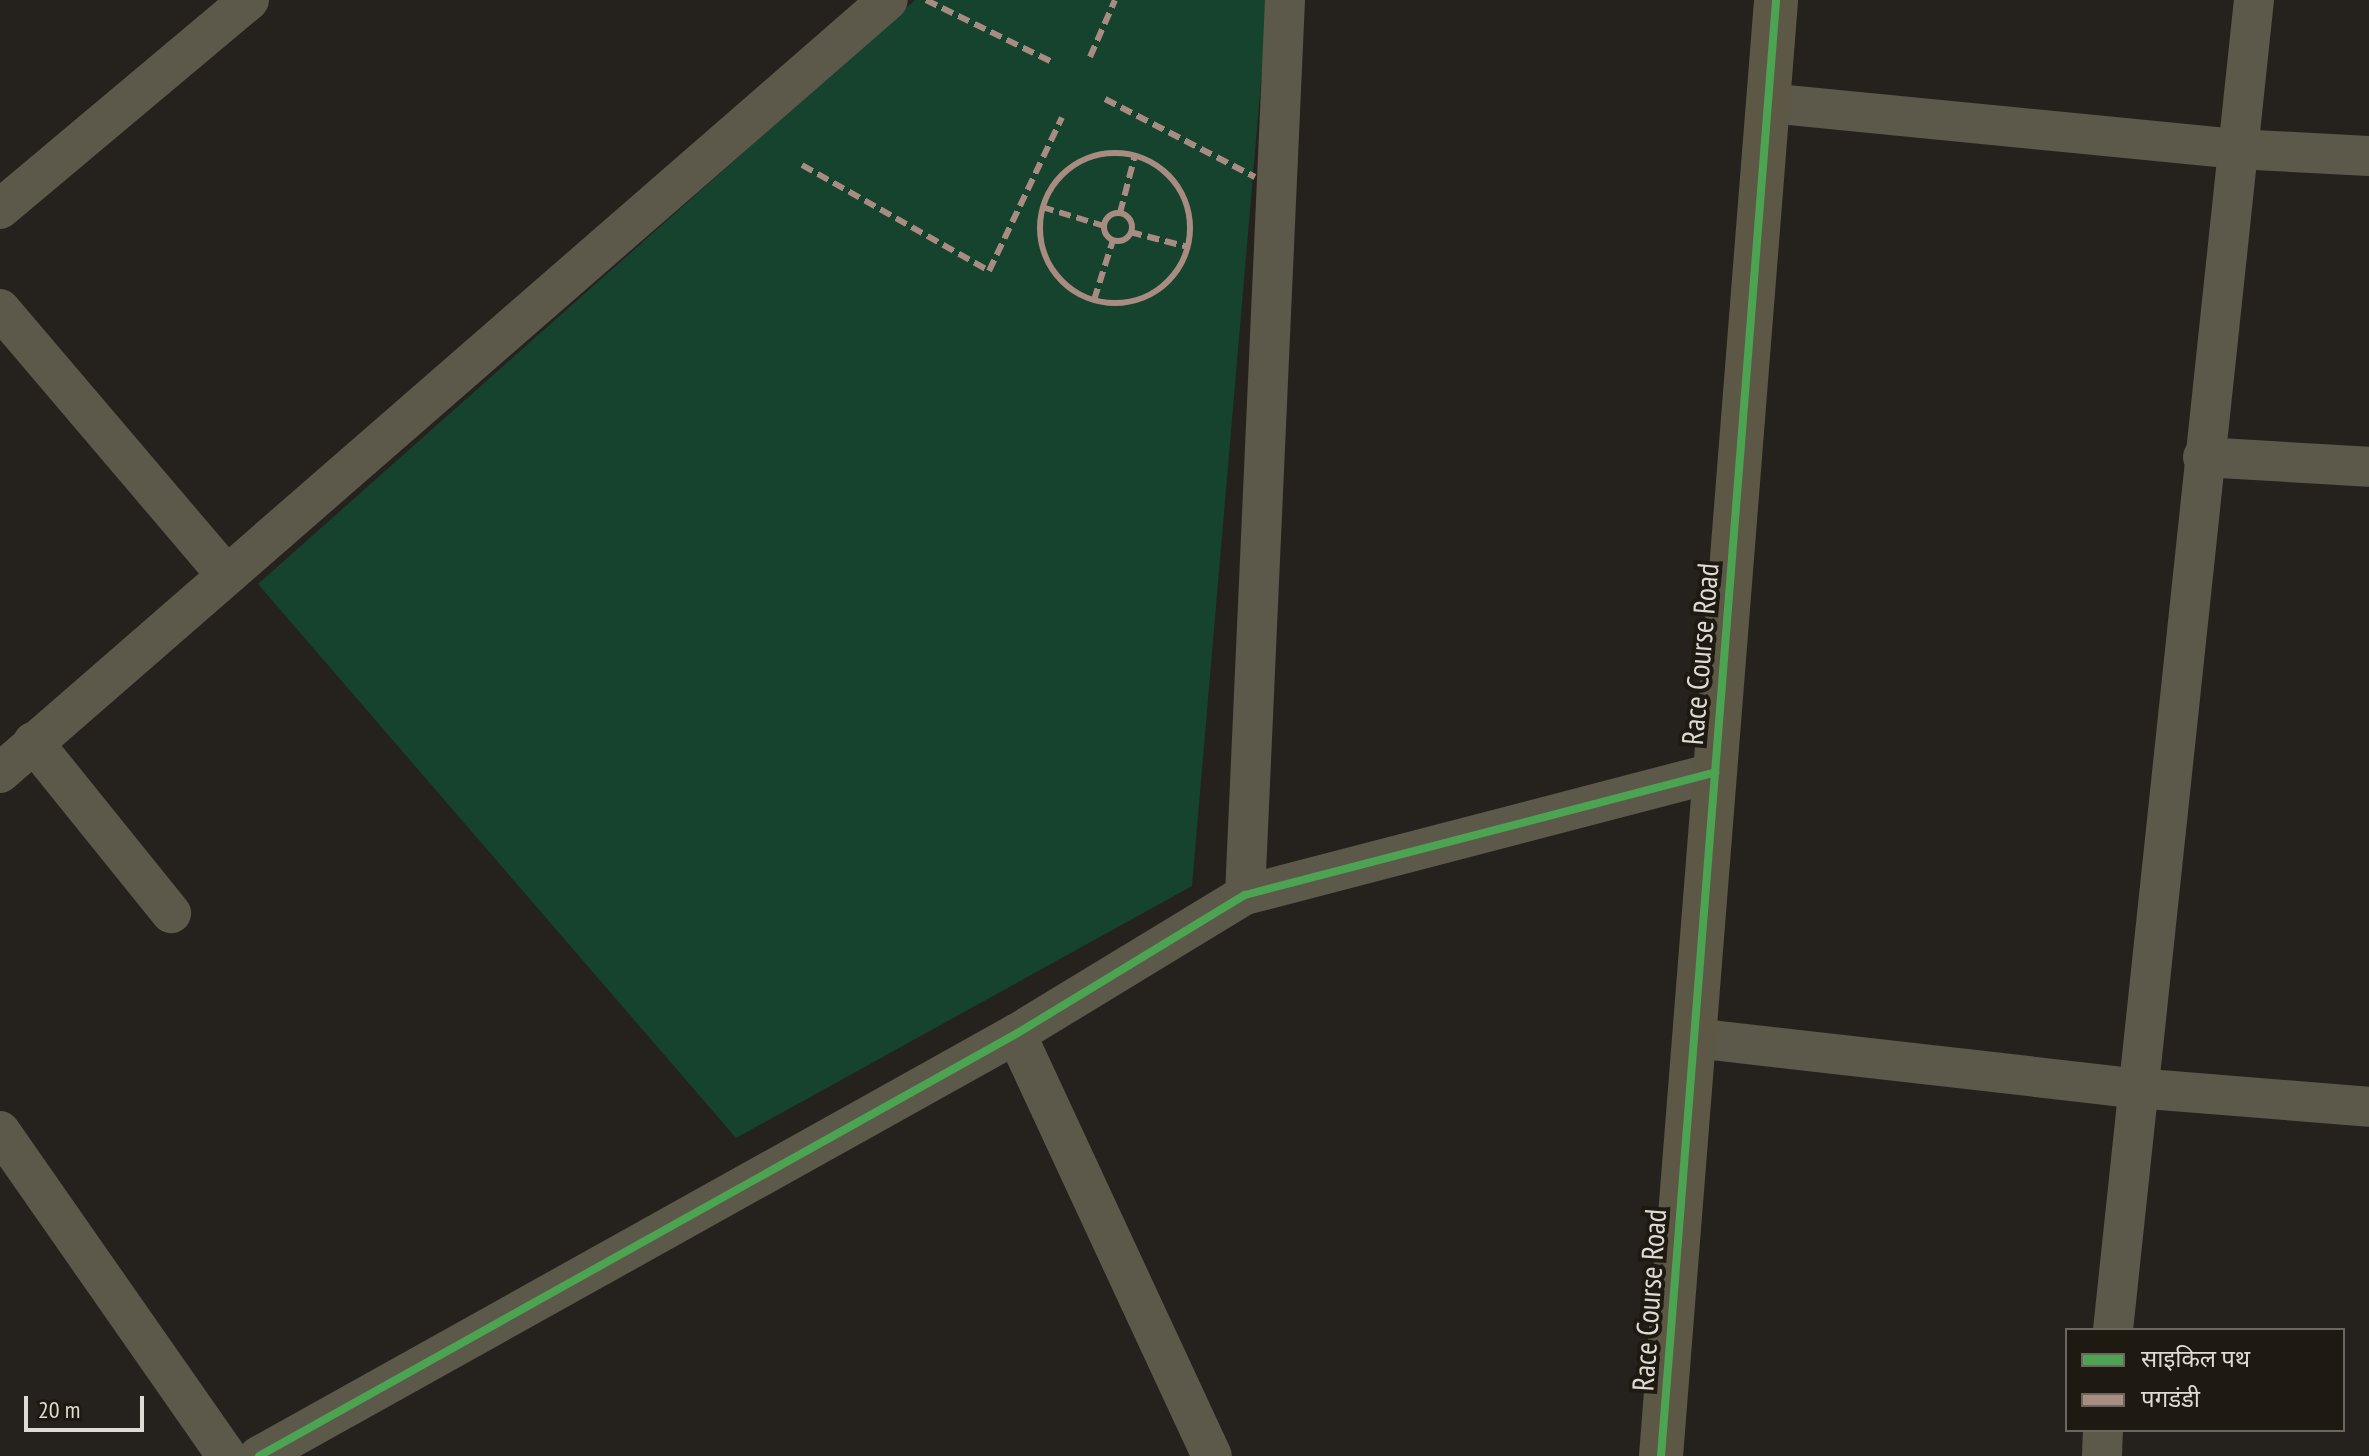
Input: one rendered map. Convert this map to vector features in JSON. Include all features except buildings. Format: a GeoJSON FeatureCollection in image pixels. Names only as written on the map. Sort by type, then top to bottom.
{"type":"FeatureCollection","features":[{"type":"Feature","properties":{"kind":"street"},"geometry":{"type":"LineString","coordinates":[[0,209],[249,0]]}},
{"type":"Feature","properties":{"kind":"street"},"geometry":{"type":"LineString","coordinates":[[0,773],[888,0]]}},
{"type":"Feature","properties":{"kind":"street"},"geometry":{"type":"LineString","coordinates":[[1245,895],[1285,0]]}},
{"type":"Feature","properties":{"kind":"street","name":"Race Course Road"},"geometry":{"type":"LineString","coordinates":[[1661,1456],[1776,0]]}},
{"type":"Feature","properties":{"kind":"street"},"geometry":{"type":"LineString","coordinates":[[2113,1328],[2135,1088],[2254,0]]}},
{"type":"Feature","properties":{"kind":"street"},"geometry":{"type":"LineString","coordinates":[[1768,103],[2236,149],[2369,156]]}},
{"type":"Feature","properties":{"kind":"street"},"geometry":{"type":"LineString","coordinates":[[0,309],[227,576]]}},
{"type":"Feature","properties":{"kind":"street"},"geometry":{"type":"LineString","coordinates":[[2203,457],[2369,467]]}},
{"type":"Feature","properties":{"kind":"street"},"geometry":{"type":"LineString","coordinates":[[33,742],[171,913]]}},
{"type":"Feature","properties":{"kind":"street"},"geometry":{"type":"LineString","coordinates":[[259,1456],[1016,1034],[1245,895],[1715,773]]}},
{"type":"Feature","properties":{"kind":"street"},"geometry":{"type":"LineString","coordinates":[[1016,1034],[1212,1456]]}},
{"type":"Feature","properties":{"kind":"street"},"geometry":{"type":"LineString","coordinates":[[1694,1038],[2135,1088],[2369,1107]]}},
{"type":"Feature","properties":{"kind":"street"},"geometry":{"type":"LineString","coordinates":[[0,1131],[227,1456]]}},
{"type":"Feature","properties":{"kind":"street"},"geometry":{"type":"LineString","coordinates":[[2102,1456],[2103,1432]]}},
{"type":"Feature","properties":{"kind":"green space"},"geometry":{"type":"Polygon","coordinates":[[[915,0],[1268,0],[1192,886],[736,1138],[258,584],[915,0]]]}},
{"type":"Feature","properties":{"kind":"marked path"},"geometry":{"type":"LineString","coordinates":[[926,0],[1052,62]]}},
{"type":"Feature","properties":{"kind":"marked path"},"geometry":{"type":"LineString","coordinates":[[1090,57],[1115,0]]}},
{"type":"Feature","properties":{"kind":"marked path"},"geometry":{"type":"LineString","coordinates":[[1105,99],[1255,177]]}},
{"type":"Feature","properties":{"kind":"marked path"},"geometry":{"type":"LineString","coordinates":[[802,165],[989,271],[1062,117]]}},
{"type":"Feature","properties":{"kind":"marked path"},"geometry":{"type":"LineString","coordinates":[[1115,153],[1144,159],[1168,175],[1184,199],[1190,228],[1184,257],[1168,281],[1144,297],[1115,303],[1086,297],[1062,281],[1046,257],[1040,228],[1046,199],[1062,175],[1086,159],[1115,153]]}},
{"type":"Feature","properties":{"kind":"marked path"},"geometry":{"type":"LineString","coordinates":[[1120,213],[1135,155]]}},
{"type":"Feature","properties":{"kind":"marked path"},"geometry":{"type":"LineString","coordinates":[[1042,207],[1104,226]]}},
{"type":"Feature","properties":{"kind":"marked path"},"geometry":{"type":"LineString","coordinates":[[1118,213],[1128,217],[1132,227],[1128,237],[1118,241],[1108,237],[1104,227],[1108,217],[1118,213]]}},
{"type":"Feature","properties":{"kind":"marked path"},"geometry":{"type":"LineString","coordinates":[[1130,232],[1188,247]]}},
{"type":"Feature","properties":{"kind":"marked path"},"geometry":{"type":"LineString","coordinates":[[1094,300],[1113,240]]}},
{"type":"Feature","properties":{"kind":"cycle path"},"geometry":{"type":"LineString","coordinates":[[1661,1456],[1776,0]]}},
{"type":"Feature","properties":{"kind":"cycle path"},"geometry":{"type":"LineString","coordinates":[[259,1456],[1016,1034],[1245,895],[1715,773]]}}]}
